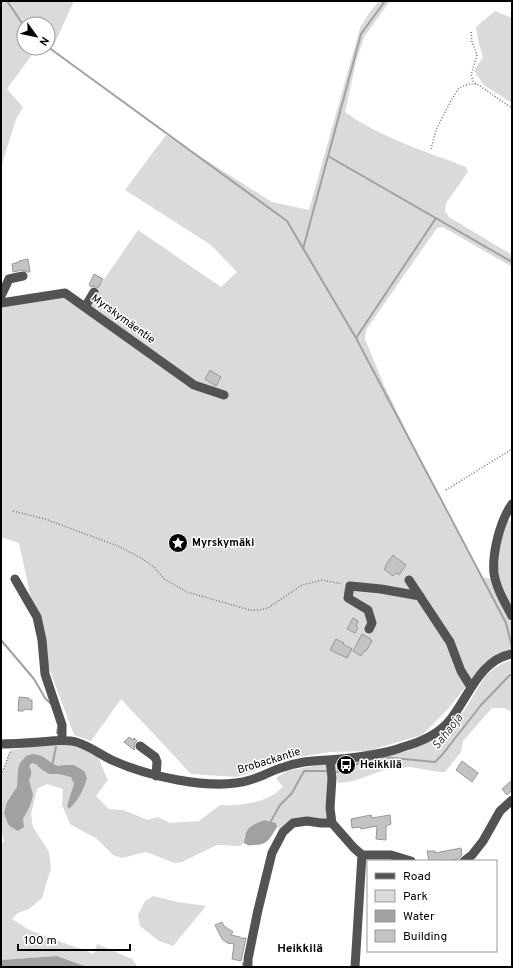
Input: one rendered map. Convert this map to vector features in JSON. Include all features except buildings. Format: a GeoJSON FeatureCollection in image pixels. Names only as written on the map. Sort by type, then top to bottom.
{"type":"FeatureCollection","features":[{"type":"Feature","properties":{"kind":"street"},"geometry":{"type":"LineString","coordinates":[[1,296],[9,279],[23,276]]}},
{"type":"Feature","properties":{"kind":"street"},"geometry":{"type":"LineString","coordinates":[[85,307],[94,292]]}},
{"type":"Feature","properties":{"kind":"street","name":"Myrskymäentie"},"geometry":{"type":"LineString","coordinates":[[1,303],[65,293],[194,385],[224,395]]}},
{"type":"Feature","properties":{"kind":"street"},"geometry":{"type":"LineString","coordinates":[[512,504],[503,521],[498,539],[494,556],[494,574],[500,592],[512,616]]}},
{"type":"Feature","properties":{"kind":"street"},"geometry":{"type":"LineString","coordinates":[[15,580],[37,617],[42,640],[45,674],[62,725],[62,740]]}},
{"type":"Feature","properties":{"kind":"street"},"geometry":{"type":"LineString","coordinates":[[408,580],[450,642],[461,671],[471,688]]}},
{"type":"Feature","properties":{"kind":"street"},"geometry":{"type":"LineString","coordinates":[[369,629],[372,623],[368,610],[348,598],[350,586],[381,589],[420,596]]}},
{"type":"Feature","properties":{"kind":"street","name":"Brobackantie"},"geometry":{"type":"LineString","coordinates":[[1,744],[62,740],[76,742],[113,761],[135,770],[156,776],[202,783],[236,783],[260,777],[283,767],[304,762],[368,755],[402,748],[422,740],[438,732],[449,720],[485,668],[497,659],[512,654]]}},
{"type":"Feature","properties":{"kind":"street"},"geometry":{"type":"LineString","coordinates":[[140,746],[154,757],[157,762],[156,776]]}},
{"type":"Feature","properties":{"kind":"street"},"geometry":{"type":"LineString","coordinates":[[330,760],[332,778],[330,808],[332,823],[362,855],[391,855],[408,860]]}},
{"type":"Feature","properties":{"kind":"street"},"geometry":{"type":"LineString","coordinates":[[465,860],[472,855],[483,841],[500,811],[512,800]]}},
{"type":"Feature","properties":{"kind":"street"},"geometry":{"type":"LineString","coordinates":[[248,967],[248,959],[258,910],[272,853],[283,832],[293,823],[307,821],[332,823]]}},
{"type":"Feature","properties":{"kind":"street"},"geometry":{"type":"LineString","coordinates":[[355,967],[362,855]]}},
{"type":"Feature","properties":{"kind":"path"},"geometry":{"type":"LineString","coordinates":[[471,32],[472,42],[477,55],[471,75],[473,80],[512,108]]}},
{"type":"Feature","properties":{"kind":"path"},"geometry":{"type":"LineString","coordinates":[[431,149],[436,130],[453,97],[460,88],[469,84],[478,84]]}},
{"type":"Feature","properties":{"kind":"path"},"geometry":{"type":"LineString","coordinates":[[446,490],[512,448]]}},
{"type":"Feature","properties":{"kind":"path"},"geometry":{"type":"LineString","coordinates":[[13,511],[45,519],[118,546],[141,558],[154,567],[164,579],[187,592],[250,610],[268,608],[285,598],[302,585],[322,580],[350,586]]}},
{"type":"Feature","properties":{"kind":"path"},"geometry":{"type":"LineString","coordinates":[[1,775],[12,744]]}},
{"type":"Feature","properties":{"kind":"green space"},"geometry":{"type":"Polygon","coordinates":[[[1,1],[74,1],[56,40],[56,16],[16,16],[16,56],[31,56],[7,89],[23,107],[16,119],[1,167],[1,1]]]}},
{"type":"Feature","properties":{"kind":"green space"},"geometry":{"type":"Polygon","coordinates":[[[379,1],[390,1],[364,37],[356,62],[345,112],[388,137],[466,167],[468,172],[446,203],[445,211],[449,217],[512,255],[512,267],[443,227],[437,228],[366,330],[365,339],[384,385],[441,502],[481,577],[492,579],[512,625],[512,650],[486,661],[448,709],[422,735],[368,751],[330,752],[287,759],[237,777],[191,774],[121,699],[91,741],[74,735],[43,652],[19,543],[1,537],[1,303],[65,293],[85,307],[138,230],[221,287],[237,272],[211,245],[125,190],[166,135],[272,202],[309,210],[360,28],[369,13],[379,1]]]}},
{"type":"Feature","properties":{"kind":"green space"},"geometry":{"type":"Polygon","coordinates":[[[495,11],[512,18],[512,103],[484,85],[474,71],[483,57],[476,27],[495,11]]]}},
{"type":"Feature","properties":{"kind":"green space"},"geometry":{"type":"Polygon","coordinates":[[[507,519],[512,522],[512,609],[501,588],[498,571],[498,554],[507,519]]]}},
{"type":"Feature","properties":{"kind":"green space"},"geometry":{"type":"Polygon","coordinates":[[[512,660],[512,712],[504,708],[492,708],[463,741],[461,752],[445,772],[410,767],[384,770],[354,781],[338,783],[335,764],[391,755],[411,750],[439,735],[464,711],[486,675],[501,664],[512,660]]]}},
{"type":"Feature","properties":{"kind":"green space"},"geometry":{"type":"Polygon","coordinates":[[[47,745],[70,745],[83,749],[99,758],[108,780],[96,796],[109,809],[123,810],[148,820],[158,817],[170,823],[199,821],[220,805],[240,805],[267,798],[283,787],[276,778],[287,771],[328,763],[328,820],[309,817],[282,830],[277,827],[276,823],[265,820],[244,836],[244,843],[240,846],[217,845],[182,862],[175,863],[146,852],[122,858],[113,855],[97,839],[70,824],[62,805],[63,789],[47,784],[37,789],[31,814],[33,827],[49,852],[51,868],[42,898],[29,909],[18,913],[12,919],[29,930],[94,954],[97,944],[132,959],[138,967],[87,967],[57,956],[1,960],[1,844],[4,842],[1,827],[1,777],[10,750],[47,745]]]}},
{"type":"Feature","properties":{"kind":"green space"},"geometry":{"type":"Polygon","coordinates":[[[153,896],[178,902],[206,906],[173,946],[159,941],[140,926],[138,915],[145,901],[153,896]]]}},
{"type":"Feature","properties":{"kind":"water"},"geometry":{"type":"Polygon","coordinates":[[[33,754],[42,756],[58,766],[74,765],[84,771],[87,778],[80,795],[69,809],[67,806],[74,784],[71,777],[59,774],[49,774],[36,764],[32,763],[29,766],[31,776],[29,780],[33,795],[30,806],[23,819],[24,827],[18,831],[8,824],[4,813],[7,802],[17,787],[20,763],[26,756],[33,754]]]}},
{"type":"Feature","properties":{"kind":"water"},"geometry":{"type":"Polygon","coordinates":[[[265,820],[276,823],[277,827],[270,838],[266,842],[258,845],[247,845],[244,843],[247,830],[265,820]]]}},
{"type":"Feature","properties":{"kind":"water"},"geometry":{"type":"Polygon","coordinates":[[[57,956],[87,967],[1,967],[1,960],[57,956]]]}},
{"type":"Feature","properties":{"kind":"waterway"},"geometry":{"type":"LineString","coordinates":[[7,1],[17,16]]}},
{"type":"Feature","properties":{"kind":"waterway"},"geometry":{"type":"LineString","coordinates":[[303,249],[361,34],[385,1]]}},
{"type":"Feature","properties":{"kind":"waterway"},"geometry":{"type":"LineString","coordinates":[[56,53],[287,221],[356,338],[506,623],[512,647]]}},
{"type":"Feature","properties":{"kind":"waterway"},"geometry":{"type":"LineString","coordinates":[[328,156],[512,262]]}},
{"type":"Feature","properties":{"kind":"waterway"},"geometry":{"type":"LineString","coordinates":[[356,338],[436,218]]}},
{"type":"Feature","properties":{"kind":"waterway"},"geometry":{"type":"LineString","coordinates":[[1,640],[34,679],[45,698],[51,704]]}},
{"type":"Feature","properties":{"kind":"waterway","name":"Sahaoja"},"geometry":{"type":"LineString","coordinates":[[337,772],[362,762],[383,757],[435,762],[481,705],[510,675],[512,675]]}},
{"type":"Feature","properties":{"kind":"waterway"},"geometry":{"type":"LineString","coordinates":[[57,733],[58,727]]}},
{"type":"Feature","properties":{"kind":"waterway"},"geometry":{"type":"LineString","coordinates":[[52,766],[56,747]]}},
{"type":"Feature","properties":{"kind":"waterway","name":"Sahaoja"},"geometry":{"type":"LineString","coordinates":[[271,821],[280,805],[292,793],[304,771],[327,771]]}},
{"type":"Feature","properties":{"kind":"place","name":"Myrskymäki"},"geometry":{"type":"Point","coordinates":[178,543]}},
{"type":"Feature","properties":{"kind":"place","name":"Heikkilä"},"geometry":{"type":"Point","coordinates":[346,765]}},
{"type":"Feature","properties":{"kind":"district","name":"Heikkilä"},"geometry":{"type":"Point","coordinates":[300,949]}}]}
